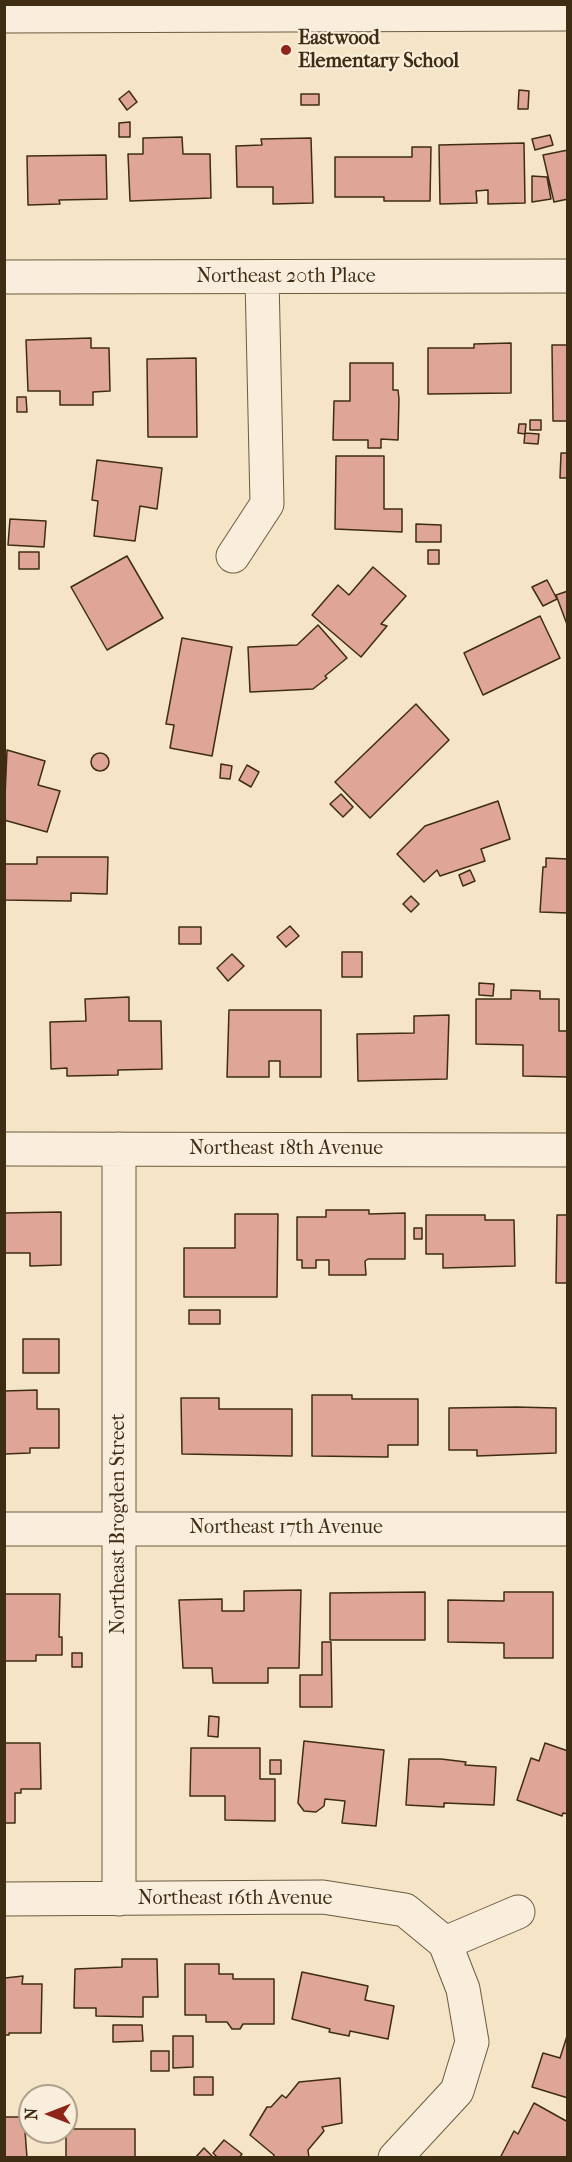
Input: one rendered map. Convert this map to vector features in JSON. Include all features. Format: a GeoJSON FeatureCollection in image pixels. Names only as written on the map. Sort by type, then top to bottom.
{"type":"FeatureCollection","features":[{"type":"Feature","properties":{"kind":"street"},"geometry":{"type":"LineString","coordinates":[[23,12],[254,9],[567,14]]}},
{"type":"Feature","properties":{"kind":"street","name":"Northeast 20th Place"},"geometry":{"type":"LineString","coordinates":[[4,277],[567,276]]}},
{"type":"Feature","properties":{"kind":"street"},"geometry":{"type":"LineString","coordinates":[[233,556],[267,504],[262,278]]}},
{"type":"Feature","properties":{"kind":"street","name":"Northeast 18th Avenue"},"geometry":{"type":"LineString","coordinates":[[4,1149],[567,1150]]}},
{"type":"Feature","properties":{"kind":"street","name":"Northeast Brogden Street"},"geometry":{"type":"LineString","coordinates":[[119,1149],[119,1899]]}},
{"type":"Feature","properties":{"kind":"street","name":"Northeast 17th Avenue"},"geometry":{"type":"LineString","coordinates":[[4,1528],[567,1528]]}},
{"type":"Feature","properties":{"kind":"street","name":"Northeast 16th Avenue"},"geometry":{"type":"LineString","coordinates":[[4,1899],[323,1897],[405,1910],[445,1943]]}},
{"type":"Feature","properties":{"kind":"street"},"geometry":{"type":"LineString","coordinates":[[395,2157],[457,2091],[472,2042],[463,1989],[445,1943],[518,1912]]}},
{"type":"Feature","properties":{"kind":"building"},"geometry":{"type":"Polygon","coordinates":[[[519,90],[529,91],[528,109],[518,109],[519,90]]]}},
{"type":"Feature","properties":{"kind":"building"},"geometry":{"type":"Polygon","coordinates":[[[129,91],[137,102],[127,110],[119,99],[129,91]]]}},
{"type":"Feature","properties":{"kind":"building"},"geometry":{"type":"Polygon","coordinates":[[[301,94],[319,94],[319,105],[301,105],[301,94]]]}},
{"type":"Feature","properties":{"kind":"building"},"geometry":{"type":"Polygon","coordinates":[[[130,122],[130,137],[119,137],[119,123],[130,122]]]}},
{"type":"Feature","properties":{"kind":"building"},"geometry":{"type":"Polygon","coordinates":[[[550,135],[553,145],[535,150],[532,139],[550,135]]]}},
{"type":"Feature","properties":{"kind":"building"},"geometry":{"type":"Polygon","coordinates":[[[182,137],[183,154],[210,154],[211,198],[130,201],[128,154],[143,154],[143,138],[182,137]]]}},
{"type":"Feature","properties":{"kind":"building"},"geometry":{"type":"Polygon","coordinates":[[[311,138],[313,203],[273,204],[273,187],[237,187],[236,146],[262,145],[261,139],[311,138]]]}},
{"type":"Feature","properties":{"kind":"building"},"geometry":{"type":"Polygon","coordinates":[[[524,143],[525,203],[488,204],[488,190],[476,191],[477,203],[440,204],[439,145],[524,143]]]}},
{"type":"Feature","properties":{"kind":"building"},"geometry":{"type":"Polygon","coordinates":[[[412,147],[431,147],[430,201],[384,201],[384,197],[335,197],[335,157],[412,157],[412,147]]]}},
{"type":"Feature","properties":{"kind":"building"},"geometry":{"type":"Polygon","coordinates":[[[568,150],[568,199],[554,202],[543,155],[568,150]]]}},
{"type":"Feature","properties":{"kind":"building"},"geometry":{"type":"Polygon","coordinates":[[[106,155],[107,199],[59,200],[60,204],[28,205],[27,156],[106,155]]]}},
{"type":"Feature","properties":{"kind":"building"},"geometry":{"type":"Polygon","coordinates":[[[532,176],[547,177],[551,199],[532,202],[532,176]]]}},
{"type":"Feature","properties":{"kind":"building"},"geometry":{"type":"Polygon","coordinates":[[[91,338],[91,348],[109,348],[110,391],[93,392],[93,405],[60,405],[60,391],[28,391],[26,340],[91,338]]]}},
{"type":"Feature","properties":{"kind":"building"},"geometry":{"type":"Polygon","coordinates":[[[511,343],[511,393],[428,394],[428,348],[474,348],[474,344],[511,343]]]}},
{"type":"Feature","properties":{"kind":"building"},"geometry":{"type":"Polygon","coordinates":[[[552,345],[568,345],[568,421],[553,421],[552,345]]]}},
{"type":"Feature","properties":{"kind":"building"},"geometry":{"type":"Polygon","coordinates":[[[196,358],[197,437],[148,437],[147,359],[196,358]]]}},
{"type":"Feature","properties":{"kind":"building"},"geometry":{"type":"Polygon","coordinates":[[[350,363],[393,363],[393,390],[398,390],[399,399],[398,440],[381,439],[381,448],[368,448],[368,440],[333,440],[334,401],[350,401],[350,363]]]}},
{"type":"Feature","properties":{"kind":"building"},"geometry":{"type":"Polygon","coordinates":[[[17,397],[26,397],[27,412],[17,412],[17,397]]]}},
{"type":"Feature","properties":{"kind":"building"},"geometry":{"type":"Polygon","coordinates":[[[530,420],[541,420],[541,430],[530,430],[530,420]]]}},
{"type":"Feature","properties":{"kind":"building"},"geometry":{"type":"Polygon","coordinates":[[[519,424],[526,424],[525,434],[518,433],[519,424]]]}},
{"type":"Feature","properties":{"kind":"building"},"geometry":{"type":"Polygon","coordinates":[[[525,433],[539,434],[538,444],[524,443],[525,433]]]}},
{"type":"Feature","properties":{"kind":"building"},"geometry":{"type":"Polygon","coordinates":[[[561,453],[568,453],[568,478],[560,478],[561,453]]]}},
{"type":"Feature","properties":{"kind":"building"},"geometry":{"type":"Polygon","coordinates":[[[336,456],[384,456],[384,509],[402,509],[402,532],[335,529],[336,456]]]}},
{"type":"Feature","properties":{"kind":"building"},"geometry":{"type":"Polygon","coordinates":[[[97,460],[162,468],[157,509],[140,506],[135,541],[94,536],[98,501],[92,500],[97,460]]]}},
{"type":"Feature","properties":{"kind":"building"},"geometry":{"type":"Polygon","coordinates":[[[10,519],[46,521],[44,547],[8,545],[10,519]]]}},
{"type":"Feature","properties":{"kind":"building"},"geometry":{"type":"Polygon","coordinates":[[[416,524],[441,525],[441,542],[416,542],[416,524]]]}},
{"type":"Feature","properties":{"kind":"building"},"geometry":{"type":"Polygon","coordinates":[[[428,550],[439,550],[439,564],[428,564],[428,550]]]}},
{"type":"Feature","properties":{"kind":"building"},"geometry":{"type":"Polygon","coordinates":[[[19,552],[39,552],[39,569],[19,569],[19,552]]]}},
{"type":"Feature","properties":{"kind":"building"},"geometry":{"type":"Polygon","coordinates":[[[127,556],[163,618],[107,650],[71,587],[127,556]]]}},
{"type":"Feature","properties":{"kind":"building"},"geometry":{"type":"Polygon","coordinates":[[[373,567],[406,596],[381,624],[387,626],[361,657],[312,615],[338,585],[349,595],[373,567]]]}},
{"type":"Feature","properties":{"kind":"building"},"geometry":{"type":"Polygon","coordinates":[[[547,580],[557,599],[543,606],[532,587],[547,580]]]}},
{"type":"Feature","properties":{"kind":"building"},"geometry":{"type":"Polygon","coordinates":[[[568,591],[568,627],[556,595],[568,591]]]}},
{"type":"Feature","properties":{"kind":"building"},"geometry":{"type":"Polygon","coordinates":[[[540,616],[560,658],[483,695],[464,653],[540,616]]]}},
{"type":"Feature","properties":{"kind":"building"},"geometry":{"type":"Polygon","coordinates":[[[318,625],[347,658],[325,676],[327,678],[313,689],[250,692],[248,647],[297,645],[318,625]]]}},
{"type":"Feature","properties":{"kind":"building"},"geometry":{"type":"Polygon","coordinates":[[[182,638],[232,647],[212,756],[170,748],[174,725],[166,724],[182,638]]]}},
{"type":"Feature","properties":{"kind":"building"},"geometry":{"type":"Polygon","coordinates":[[[416,704],[449,740],[370,818],[335,782],[416,704]]]}},
{"type":"Feature","properties":{"kind":"building"},"geometry":{"type":"Polygon","coordinates":[[[7,750],[45,761],[38,785],[60,791],[47,832],[4,820],[7,750]]]}},
{"type":"Feature","properties":{"kind":"building"},"geometry":{"type":"Polygon","coordinates":[[[96,753],[104,753],[109,758],[107,769],[96,771],[91,766],[91,758],[96,753]]]}},
{"type":"Feature","properties":{"kind":"building"},"geometry":{"type":"Polygon","coordinates":[[[221,764],[232,766],[230,779],[220,778],[221,764]]]}},
{"type":"Feature","properties":{"kind":"building"},"geometry":{"type":"Polygon","coordinates":[[[247,765],[259,772],[251,787],[239,780],[247,765]]]}},
{"type":"Feature","properties":{"kind":"building"},"geometry":{"type":"Polygon","coordinates":[[[341,794],[353,807],[343,817],[330,804],[341,794]]]}},
{"type":"Feature","properties":{"kind":"building"},"geometry":{"type":"Polygon","coordinates":[[[498,801],[510,839],[481,849],[485,861],[440,876],[437,870],[424,882],[397,854],[425,826],[498,801]]]}},
{"type":"Feature","properties":{"kind":"building"},"geometry":{"type":"Polygon","coordinates":[[[37,857],[108,857],[107,894],[71,893],[71,901],[4,900],[4,864],[37,864],[37,857]]]}},
{"type":"Feature","properties":{"kind":"building"},"geometry":{"type":"Polygon","coordinates":[[[546,858],[568,859],[568,913],[540,912],[543,867],[546,867],[546,858]]]}},
{"type":"Feature","properties":{"kind":"building"},"geometry":{"type":"Polygon","coordinates":[[[470,870],[475,881],[463,886],[459,875],[470,870]]]}},
{"type":"Feature","properties":{"kind":"building"},"geometry":{"type":"Polygon","coordinates":[[[411,896],[419,904],[411,912],[403,904],[411,896]]]}},
{"type":"Feature","properties":{"kind":"building"},"geometry":{"type":"Polygon","coordinates":[[[290,926],[299,936],[286,947],[277,937],[290,926]]]}},
{"type":"Feature","properties":{"kind":"building"},"geometry":{"type":"Polygon","coordinates":[[[179,927],[201,927],[201,944],[179,944],[179,927]]]}},
{"type":"Feature","properties":{"kind":"building"},"geometry":{"type":"Polygon","coordinates":[[[342,952],[362,952],[362,977],[342,977],[342,952]]]}},
{"type":"Feature","properties":{"kind":"building"},"geometry":{"type":"Polygon","coordinates":[[[232,954],[244,966],[228,981],[217,968],[232,954]]]}},
{"type":"Feature","properties":{"kind":"building"},"geometry":{"type":"Polygon","coordinates":[[[479,983],[494,984],[493,996],[479,995],[479,983]]]}},
{"type":"Feature","properties":{"kind":"building"},"geometry":{"type":"Polygon","coordinates":[[[511,990],[540,991],[540,999],[559,999],[559,1031],[568,1031],[568,1077],[523,1076],[523,1045],[476,1044],[476,999],[511,999],[511,990]]]}},
{"type":"Feature","properties":{"kind":"building"},"geometry":{"type":"Polygon","coordinates":[[[129,997],[129,1021],[161,1021],[162,1069],[118,1070],[118,1075],[67,1076],[67,1068],[51,1069],[50,1022],[86,1021],[85,999],[129,997]]]}},
{"type":"Feature","properties":{"kind":"building"},"geometry":{"type":"Polygon","coordinates":[[[229,1010],[321,1010],[321,1077],[280,1077],[280,1061],[269,1061],[269,1077],[227,1077],[229,1010]]]}},
{"type":"Feature","properties":{"kind":"building"},"geometry":{"type":"Polygon","coordinates":[[[449,1015],[447,1079],[358,1081],[357,1034],[414,1033],[414,1016],[449,1015]]]}},
{"type":"Feature","properties":{"kind":"building"},"geometry":{"type":"Polygon","coordinates":[[[326,1210],[369,1210],[369,1214],[405,1213],[405,1259],[368,1259],[365,1261],[366,1275],[329,1275],[329,1260],[316,1260],[316,1268],[302,1268],[302,1260],[297,1260],[297,1217],[326,1217],[326,1210]]]}},
{"type":"Feature","properties":{"kind":"building"},"geometry":{"type":"Polygon","coordinates":[[[61,1212],[61,1265],[30,1266],[30,1253],[4,1253],[4,1213],[61,1212]]]}},
{"type":"Feature","properties":{"kind":"building"},"geometry":{"type":"Polygon","coordinates":[[[235,1214],[278,1214],[277,1297],[184,1297],[184,1248],[235,1248],[235,1214]]]}},
{"type":"Feature","properties":{"kind":"building"},"geometry":{"type":"Polygon","coordinates":[[[426,1215],[485,1215],[485,1220],[514,1220],[515,1266],[443,1268],[443,1254],[426,1254],[426,1215]]]}},
{"type":"Feature","properties":{"kind":"building"},"geometry":{"type":"Polygon","coordinates":[[[557,1215],[568,1215],[568,1283],[556,1283],[557,1215]]]}},
{"type":"Feature","properties":{"kind":"building"},"geometry":{"type":"Polygon","coordinates":[[[414,1228],[422,1228],[422,1239],[414,1239],[414,1228]]]}},
{"type":"Feature","properties":{"kind":"building"},"geometry":{"type":"Polygon","coordinates":[[[189,1310],[220,1310],[220,1324],[189,1324],[189,1310]]]}},
{"type":"Feature","properties":{"kind":"building"},"geometry":{"type":"Polygon","coordinates":[[[23,1339],[59,1339],[59,1373],[23,1373],[23,1339]]]}},
{"type":"Feature","properties":{"kind":"building"},"geometry":{"type":"Polygon","coordinates":[[[37,1390],[37,1409],[59,1409],[59,1448],[30,1448],[30,1453],[4,1454],[4,1391],[37,1390]]]}},
{"type":"Feature","properties":{"kind":"building"},"geometry":{"type":"Polygon","coordinates":[[[312,1395],[352,1395],[352,1399],[418,1399],[418,1445],[388,1445],[388,1457],[312,1456],[312,1395]]]}},
{"type":"Feature","properties":{"kind":"building"},"geometry":{"type":"Polygon","coordinates":[[[181,1398],[219,1398],[219,1409],[292,1409],[292,1456],[182,1454],[181,1398]]]}},
{"type":"Feature","properties":{"kind":"building"},"geometry":{"type":"Polygon","coordinates":[[[449,1408],[556,1408],[556,1453],[477,1456],[477,1450],[449,1450],[449,1408]]]}},
{"type":"Feature","properties":{"kind":"building"},"geometry":{"type":"Polygon","coordinates":[[[301,1590],[299,1668],[268,1668],[268,1683],[213,1683],[212,1668],[183,1668],[179,1600],[222,1599],[222,1611],[244,1611],[244,1591],[301,1590]]]}},
{"type":"Feature","properties":{"kind":"building"},"geometry":{"type":"Polygon","coordinates":[[[425,1592],[425,1640],[330,1640],[330,1593],[425,1592]]]}},
{"type":"Feature","properties":{"kind":"building"},"geometry":{"type":"Polygon","coordinates":[[[504,1592],[553,1592],[553,1658],[504,1658],[504,1643],[448,1642],[448,1600],[504,1601],[504,1592]]]}},
{"type":"Feature","properties":{"kind":"building"},"geometry":{"type":"Polygon","coordinates":[[[4,1594],[60,1594],[59,1637],[62,1637],[62,1655],[36,1655],[36,1661],[4,1661],[4,1594]]]}},
{"type":"Feature","properties":{"kind":"building"},"geometry":{"type":"Polygon","coordinates":[[[322,1642],[331,1642],[332,1707],[300,1707],[300,1675],[322,1675],[322,1642]]]}},
{"type":"Feature","properties":{"kind":"building"},"geometry":{"type":"Polygon","coordinates":[[[72,1653],[82,1653],[82,1667],[72,1667],[72,1653]]]}},
{"type":"Feature","properties":{"kind":"building"},"geometry":{"type":"Polygon","coordinates":[[[209,1716],[219,1717],[218,1737],[208,1736],[209,1716]]]}},
{"type":"Feature","properties":{"kind":"building"},"geometry":{"type":"Polygon","coordinates":[[[304,1741],[384,1750],[376,1826],[342,1823],[345,1801],[325,1799],[324,1806],[316,1812],[304,1811],[298,1803],[304,1741]]]}},
{"type":"Feature","properties":{"kind":"building"},"geometry":{"type":"Polygon","coordinates":[[[4,1743],[40,1743],[41,1789],[21,1789],[21,1793],[15,1793],[15,1823],[4,1823],[4,1743]]]}},
{"type":"Feature","properties":{"kind":"building"},"geometry":{"type":"Polygon","coordinates":[[[545,1743],[568,1751],[568,1814],[563,1813],[562,1816],[517,1800],[531,1758],[539,1761],[545,1743]]]}},
{"type":"Feature","properties":{"kind":"building"},"geometry":{"type":"Polygon","coordinates":[[[191,1748],[260,1748],[260,1779],[275,1779],[275,1821],[225,1820],[225,1796],[190,1796],[191,1748]]]}},
{"type":"Feature","properties":{"kind":"building"},"geometry":{"type":"Polygon","coordinates":[[[409,1759],[441,1759],[466,1762],[465,1765],[496,1767],[494,1805],[444,1803],[444,1807],[406,1805],[409,1759]]]}},
{"type":"Feature","properties":{"kind":"building"},"geometry":{"type":"Polygon","coordinates":[[[270,1760],[281,1760],[281,1774],[270,1774],[270,1760]]]}},
{"type":"Feature","properties":{"kind":"building"},"geometry":{"type":"Polygon","coordinates":[[[122,1959],[157,1959],[158,1997],[143,1997],[143,2017],[96,2016],[96,2008],[74,2008],[75,1969],[122,1967],[122,1959]]]}},
{"type":"Feature","properties":{"kind":"building"},"geometry":{"type":"Polygon","coordinates":[[[4,1961],[5,1978],[23,1976],[22,1984],[42,1984],[41,2033],[4,2035],[4,1961]]]}},
{"type":"Feature","properties":{"kind":"building"},"geometry":{"type":"Polygon","coordinates":[[[185,1964],[219,1964],[219,1974],[233,1974],[233,1979],[274,1979],[274,2024],[243,2024],[240,2029],[232,2029],[227,2022],[206,2022],[206,2015],[185,2015],[185,1964]]]}},
{"type":"Feature","properties":{"kind":"building"},"geometry":{"type":"Polygon","coordinates":[[[302,1972],[368,1986],[365,2000],[394,2006],[388,2039],[350,2031],[349,2036],[329,2032],[330,2029],[292,2019],[302,1972]]]}},
{"type":"Feature","properties":{"kind":"building"},"geometry":{"type":"Polygon","coordinates":[[[113,2025],[142,2025],[143,2041],[113,2042],[113,2025]]]}},
{"type":"Feature","properties":{"kind":"building"},"geometry":{"type":"Polygon","coordinates":[[[173,2036],[193,2036],[193,2067],[173,2068],[173,2036]]]}},
{"type":"Feature","properties":{"kind":"building"},"geometry":{"type":"Polygon","coordinates":[[[567,2036],[568,2098],[532,2087],[543,2053],[560,2058],[567,2036]]]}},
{"type":"Feature","properties":{"kind":"building"},"geometry":{"type":"Polygon","coordinates":[[[151,2051],[169,2051],[169,2071],[151,2071],[151,2051]]]}},
{"type":"Feature","properties":{"kind":"building"},"geometry":{"type":"Polygon","coordinates":[[[194,2077],[213,2077],[213,2095],[194,2095],[194,2077]]]}},
{"type":"Feature","properties":{"kind":"building"},"geometry":{"type":"Polygon","coordinates":[[[340,2078],[342,2123],[322,2127],[324,2131],[308,2150],[309,2158],[273,2158],[274,2155],[250,2135],[267,2107],[271,2107],[282,2095],[286,2098],[299,2082],[340,2078]]]}},
{"type":"Feature","properties":{"kind":"building"},"geometry":{"type":"Polygon","coordinates":[[[534,2103],[568,2122],[568,2158],[500,2158],[514,2131],[518,2134],[534,2103]]]}},
{"type":"Feature","properties":{"kind":"building"},"geometry":{"type":"Polygon","coordinates":[[[4,2117],[18,2117],[18,2144],[26,2144],[27,2158],[4,2158],[4,2117]]]}},
{"type":"Feature","properties":{"kind":"building"},"geometry":{"type":"Polygon","coordinates":[[[78,2129],[135,2129],[135,2158],[41,2158],[66,2157],[66,2144],[78,2144],[78,2129]]]}},
{"type":"Feature","properties":{"kind":"building"},"geometry":{"type":"Polygon","coordinates":[[[224,2140],[242,2154],[239,2158],[218,2158],[213,2153],[224,2140]]]}},
{"type":"Feature","properties":{"kind":"building"},"geometry":{"type":"Polygon","coordinates":[[[204,2148],[214,2158],[195,2158],[204,2148]]]}},
{"type":"Feature","properties":{"kind":"place","name":"Eastwood Elementary School"},"geometry":{"type":"Point","coordinates":[286,50]}}]}
